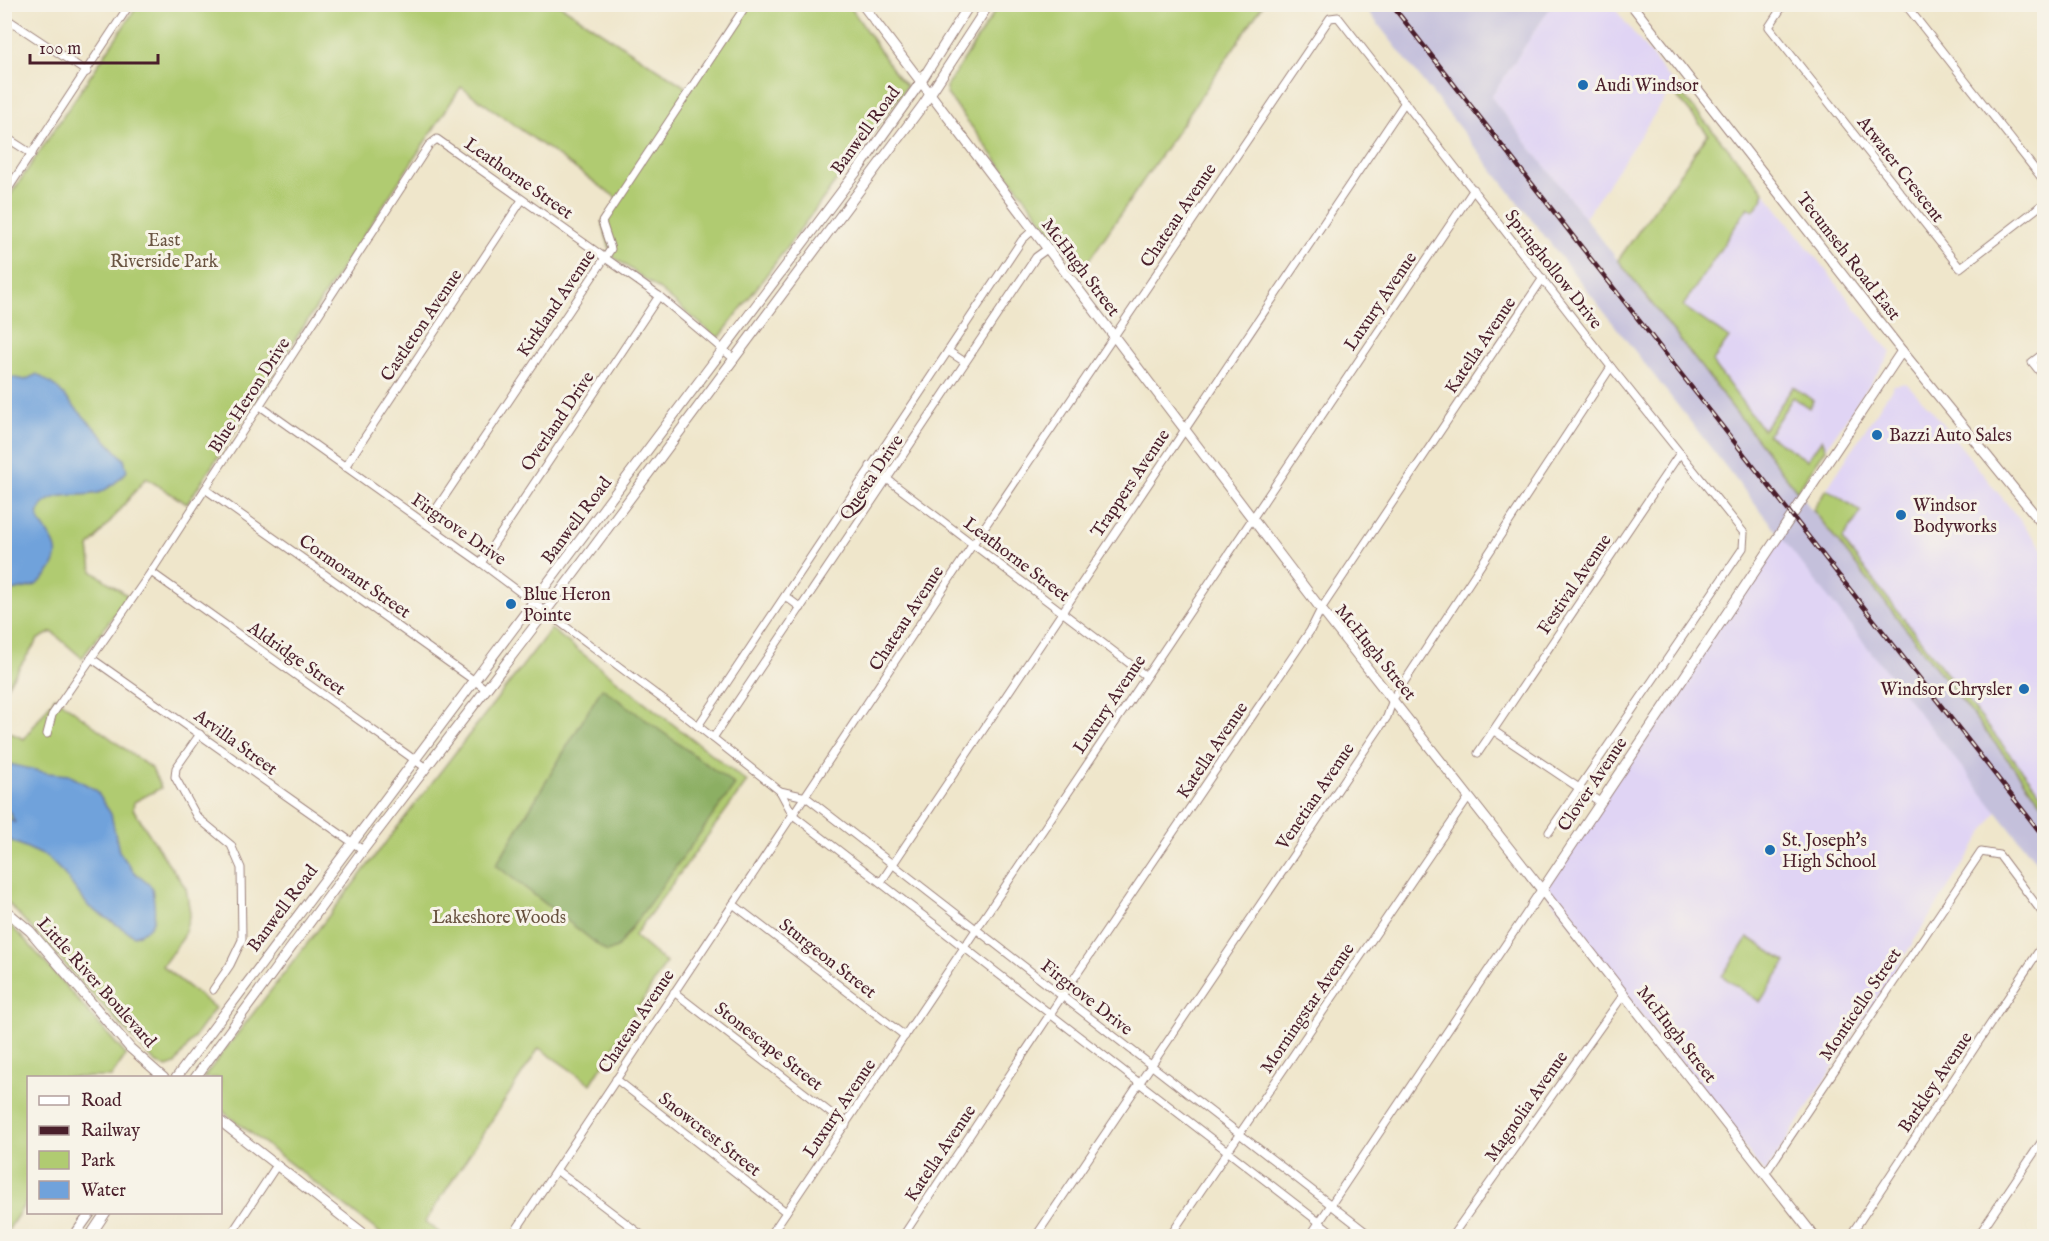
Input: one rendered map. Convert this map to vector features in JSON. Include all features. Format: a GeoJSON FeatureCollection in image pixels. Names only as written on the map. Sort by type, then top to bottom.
{"type":"FeatureCollection","features":[{"type":"Feature","properties":{"kind":"main road","name":"McHugh Street"},"geometry":{"type":"LineString","coordinates":[[862,4],[1321,609],[1814,1236]]}},
{"type":"Feature","properties":{"kind":"main road","name":"Banwell Road"},"geometry":{"type":"LineString","coordinates":[[177,1076],[860,167],[920,83],[970,4]]}},
{"type":"Feature","properties":{"kind":"main road","name":"Banwell Road"},"geometry":{"type":"LineString","coordinates":[[196,1076],[930,96],[989,4]]}},
{"type":"Feature","properties":{"kind":"main road","name":"Tecumseh Road East"},"geometry":{"type":"LineString","coordinates":[[1631,4],[1902,351],[2044,526]]}},
{"type":"Feature","properties":{"kind":"main road","name":"Clover Avenue"},"geometry":{"type":"LineString","coordinates":[[1532,905],[1902,351]]}},
{"type":"Feature","properties":{"kind":"main road","name":"Little River Boulevard"},"geometry":{"type":"LineString","coordinates":[[4,909],[30,931],[130,1048],[164,1076]]}},
{"type":"Feature","properties":{"kind":"main road"},"geometry":{"type":"LineString","coordinates":[[222,1123],[366,1236]]}},
{"type":"Feature","properties":{"kind":"main road"},"geometry":{"type":"LineString","coordinates":[[74,1236],[90,1214]]}},
{"type":"Feature","properties":{"kind":"main road"},"geometry":{"type":"LineString","coordinates":[[90,1236],[105,1215]]}},
{"type":"Feature","properties":{"kind":"street"},"geometry":{"type":"LineString","coordinates":[[4,195],[130,4]]}},
{"type":"Feature","properties":{"kind":"street","name":"Kirkland Avenue"},"geometry":{"type":"LineString","coordinates":[[426,524],[610,249],[602,222],[747,4]]}},
{"type":"Feature","properties":{"kind":"street","name":"Atwater Crescent"},"geometry":{"type":"LineString","coordinates":[[1784,4],[1769,27],[1960,268],[2044,203]]}},
{"type":"Feature","properties":{"kind":"street"},"geometry":{"type":"LineString","coordinates":[[1905,4],[2044,181]]}},
{"type":"Feature","properties":{"kind":"street"},"geometry":{"type":"LineString","coordinates":[[4,17],[87,72]]}},
{"type":"Feature","properties":{"kind":"street","name":"Springhollow Drive"},"geometry":{"type":"LineString","coordinates":[[1330,18],[1338,17],[1611,367],[1744,533],[1743,548]]}},
{"type":"Feature","properties":{"kind":"street","name":"Chateau Avenue"},"geometry":{"type":"LineString","coordinates":[[512,1236],[973,544],[1330,18]]}},
{"type":"Feature","properties":{"kind":"street","name":"Trappers Avenue"},"geometry":{"type":"LineString","coordinates":[[881,882],[1405,102]]}},
{"type":"Feature","properties":{"kind":"street"},"geometry":{"type":"LineString","coordinates":[[4,136],[32,154]]}},
{"type":"Feature","properties":{"kind":"street","name":"Leathorne Street"},"geometry":{"type":"LineString","coordinates":[[429,145],[437,139],[659,296],[733,358]]}},
{"type":"Feature","properties":{"kind":"street","name":"Blue Heron Drive"},"geometry":{"type":"LineString","coordinates":[[47,734],[52,715],[206,489],[429,145]]}},
{"type":"Feature","properties":{"kind":"street","name":"Luxury Avenue"},"geometry":{"type":"LineString","coordinates":[[770,1236],[1474,189]]}},
{"type":"Feature","properties":{"kind":"street","name":"Castleton Avenue"},"geometry":{"type":"LineString","coordinates":[[345,467],[522,200]]}},
{"type":"Feature","properties":{"kind":"street","name":"Questa Drive"},"geometry":{"type":"LineString","coordinates":[[698,726],[1022,240],[1033,230]]}},
{"type":"Feature","properties":{"kind":"street","name":"Questa Drive"},"geometry":{"type":"LineString","coordinates":[[713,738],[1036,257],[1047,249]]}},
{"type":"Feature","properties":{"kind":"street","name":"Katella Avenue"},"geometry":{"type":"LineString","coordinates":[[903,1236],[1062,996],[1310,631],[1321,609],[1543,278]]}},
{"type":"Feature","properties":{"kind":"street","name":"Overland Drive"},"geometry":{"type":"LineString","coordinates":[[481,563],[659,296]]}},
{"type":"Feature","properties":{"kind":"street"},"geometry":{"type":"LineString","coordinates":[[948,351],[965,362]]}},
{"type":"Feature","properties":{"kind":"street"},"geometry":{"type":"LineString","coordinates":[[2044,353],[2032,362],[2044,377]]}},
{"type":"Feature","properties":{"kind":"street","name":"Venetian Avenue"},"geometry":{"type":"LineString","coordinates":[[1036,1236],[1387,717],[1393,699],[1611,367]]}},
{"type":"Feature","properties":{"kind":"street","name":"Firgrove Drive"},"geometry":{"type":"LineString","coordinates":[[260,406],[546,610],[698,726],[780,791],[793,815],[1337,1236]]}},
{"type":"Feature","properties":{"kind":"street","name":"Festival Avenue"},"geometry":{"type":"LineString","coordinates":[[1478,753],[1680,453]]}},
{"type":"Feature","properties":{"kind":"street","name":"Leathorne Street"},"geometry":{"type":"LineString","coordinates":[[870,466],[1146,676]]}},
{"type":"Feature","properties":{"kind":"street","name":"Cormorant Street"},"geometry":{"type":"LineString","coordinates":[[206,489],[486,689]]}},
{"type":"Feature","properties":{"kind":"street","name":"Clover Avenue"},"geometry":{"type":"LineString","coordinates":[[1549,832],[1743,548]]}},
{"type":"Feature","properties":{"kind":"street","name":"Aldridge Street"},"geometry":{"type":"LineString","coordinates":[[151,572],[426,768]]}},
{"type":"Feature","properties":{"kind":"street"},"geometry":{"type":"LineString","coordinates":[[785,596],[801,608]]}},
{"type":"Feature","properties":{"kind":"street","name":"Arvilla Street"},"geometry":{"type":"LineString","coordinates":[[91,658],[363,850]]}},
{"type":"Feature","properties":{"kind":"street"},"geometry":{"type":"LineString","coordinates":[[1494,731],[1600,802]]}},
{"type":"Feature","properties":{"kind":"street"},"geometry":{"type":"LineString","coordinates":[[200,734],[176,768],[175,777],[197,817],[231,845],[241,868],[242,940],[230,965],[213,990]]}},
{"type":"Feature","properties":{"kind":"street","name":"Firgrove Drive"},"geometry":{"type":"LineString","coordinates":[[780,791],[806,797],[1371,1236]]}},
{"type":"Feature","properties":{"kind":"street","name":"Morningstar Avenue"},"geometry":{"type":"LineString","coordinates":[[1170,1236],[1469,797]]}},
{"type":"Feature","properties":{"kind":"street","name":"Monticello Street"},"geometry":{"type":"LineString","coordinates":[[1765,1174],[1981,852],[1999,855],[2044,915]]}},
{"type":"Feature","properties":{"kind":"street","name":"Sturgeon Street"},"geometry":{"type":"LineString","coordinates":[[733,903],[905,1036]]}},
{"type":"Feature","properties":{"kind":"street","name":"Clover Avenue"},"geometry":{"type":"LineString","coordinates":[[1310,1236],[1532,905]]}},
{"type":"Feature","properties":{"kind":"street","name":"Barkley Avenue"},"geometry":{"type":"LineString","coordinates":[[1850,1236],[2044,943]]}},
{"type":"Feature","properties":{"kind":"street","name":"Stonescape Street"},"geometry":{"type":"LineString","coordinates":[[674,992],[846,1125]]}},
{"type":"Feature","properties":{"kind":"street","name":"Magnolia Avenue"},"geometry":{"type":"LineString","coordinates":[[1452,1236],[1624,994]]}},
{"type":"Feature","properties":{"kind":"street","name":"Snowcrest Street"},"geometry":{"type":"LineString","coordinates":[[616,1079],[786,1212]]}},
{"type":"Feature","properties":{"kind":"street"},"geometry":{"type":"LineString","coordinates":[[1978,1236],[2044,1138]]}},
{"type":"Feature","properties":{"kind":"street"},"geometry":{"type":"LineString","coordinates":[[230,1236],[277,1165]]}},
{"type":"Feature","properties":{"kind":"street"},"geometry":{"type":"LineString","coordinates":[[556,1170],[643,1236]]}},
{"type":"Feature","properties":{"kind":"shaded area"},"geometry":{"type":"Polygon","coordinates":[[[1363,5],[1552,5],[1491,97],[2044,805],[2044,872],[1363,5]]]}},
{"type":"Feature","properties":{"kind":"shaded area"},"geometry":{"type":"Polygon","coordinates":[[[1552,5],[1612,5],[1674,85],[1585,218],[1491,97],[1552,5]]]}},
{"type":"Feature","properties":{"kind":"shaded area"},"geometry":{"type":"Polygon","coordinates":[[[1761,188],[1891,353],[1797,491],[1668,324],[1761,188]]]}},
{"type":"Feature","properties":{"kind":"shaded area"},"geometry":{"type":"Polygon","coordinates":[[[1906,383],[1929,407],[2044,550],[2044,805],[1813,510],[1894,385],[1906,383]]]}},
{"type":"Feature","properties":{"kind":"shaded area","name":"St. Joseph's High School"},"geometry":{"type":"Polygon","coordinates":[[[1780,534],[1997,811],[1765,1174],[1543,889],[1780,534]]]}},
{"type":"Feature","properties":{"kind":"green space","name":"East Riverside Park"},"geometry":{"type":"Polygon","coordinates":[[[138,5],[560,5],[690,90],[747,5],[849,5],[898,77],[907,86],[720,337],[715,336],[660,290],[608,253],[610,249],[602,222],[618,199],[461,87],[187,504],[146,478],[89,547],[92,571],[128,596],[82,658],[52,632],[38,639],[5,689],[5,203],[138,5]]]}},
{"type":"Feature","properties":{"kind":"green space"},"geometry":{"type":"Polygon","coordinates":[[[999,5],[1263,5],[1081,272],[947,94],[946,87],[999,5]]]}},
{"type":"Feature","properties":{"kind":"green space"},"geometry":{"type":"Polygon","coordinates":[[[1674,85],[1764,191],[1762,200],[1753,211],[1748,207],[1683,306],[1729,338],[1712,362],[1763,430],[1793,387],[1814,401],[1809,408],[1793,397],[1768,435],[1807,460],[1822,439],[1826,449],[1797,491],[1618,260],[1708,134],[1671,89],[1674,85]]]}},
{"type":"Feature","properties":{"kind":"green space"},"geometry":{"type":"Polygon","coordinates":[[[1827,489],[1861,512],[1842,540],[2044,798],[2044,806],[1813,510],[1827,489]]]}},
{"type":"Feature","properties":{"kind":"green space","name":"Lakeshore Woods"},"geometry":{"type":"Polygon","coordinates":[[[551,629],[747,782],[634,936],[666,963],[591,1084],[539,1048],[425,1222],[444,1236],[384,1236],[222,1111],[222,1076],[205,1076],[551,629]]]}},
{"type":"Feature","properties":{"kind":"green space"},"geometry":{"type":"Polygon","coordinates":[[[602,688],[735,785],[617,948],[607,952],[496,865],[602,688]]]}},
{"type":"Feature","properties":{"kind":"green space"},"geometry":{"type":"Polygon","coordinates":[[[55,697],[152,769],[161,788],[134,802],[133,809],[186,888],[190,914],[183,938],[162,966],[215,1008],[175,1064],[167,1067],[157,1064],[5,901],[4,730],[24,739],[55,697]]]}},
{"type":"Feature","properties":{"kind":"green space"},"geometry":{"type":"Polygon","coordinates":[[[5,920],[126,1055],[112,1076],[27,1076],[27,1201],[5,1235],[5,920]]]}},
{"type":"Feature","properties":{"kind":"green space"},"geometry":{"type":"Polygon","coordinates":[[[1748,937],[1786,962],[1760,1002],[1722,976],[1748,937]]]}},
{"type":"Feature","properties":{"kind":"water"},"geometry":{"type":"Polygon","coordinates":[[[37,374],[55,386],[124,459],[127,471],[114,484],[98,493],[60,496],[46,502],[41,507],[38,514],[54,543],[55,561],[48,574],[36,585],[5,593],[5,376],[25,380],[37,374]]]}},
{"type":"Feature","properties":{"kind":"water"},"geometry":{"type":"Polygon","coordinates":[[[5,763],[48,773],[69,775],[96,790],[111,814],[119,851],[133,871],[152,887],[155,911],[149,928],[134,936],[89,907],[64,874],[47,857],[5,838],[5,816],[15,823],[5,808],[5,763]]]}},
{"type":"Feature","properties":{"kind":"railway"},"geometry":{"type":"LineString","coordinates":[[1391,4],[2044,837]]}},
{"type":"Feature","properties":{"kind":"place","name":"Audi Windsor"},"geometry":{"type":"Point","coordinates":[1583,85]}},
{"type":"Feature","properties":{"kind":"place","name":"Bazzi Auto Sales"},"geometry":{"type":"Point","coordinates":[1877,435]}},
{"type":"Feature","properties":{"kind":"place","name":"Windsor Bodyworks"},"geometry":{"type":"Point","coordinates":[1901,515]}},
{"type":"Feature","properties":{"kind":"place","name":"Blue Heron Pointe"},"geometry":{"type":"Point","coordinates":[511,604]}},
{"type":"Feature","properties":{"kind":"place","name":"Windsor Chrysler"},"geometry":{"type":"Point","coordinates":[2024,689]}},
{"type":"Feature","properties":{"kind":"place","name":"St. Joseph's High School"},"geometry":{"type":"Point","coordinates":[1770,850]}}]}
